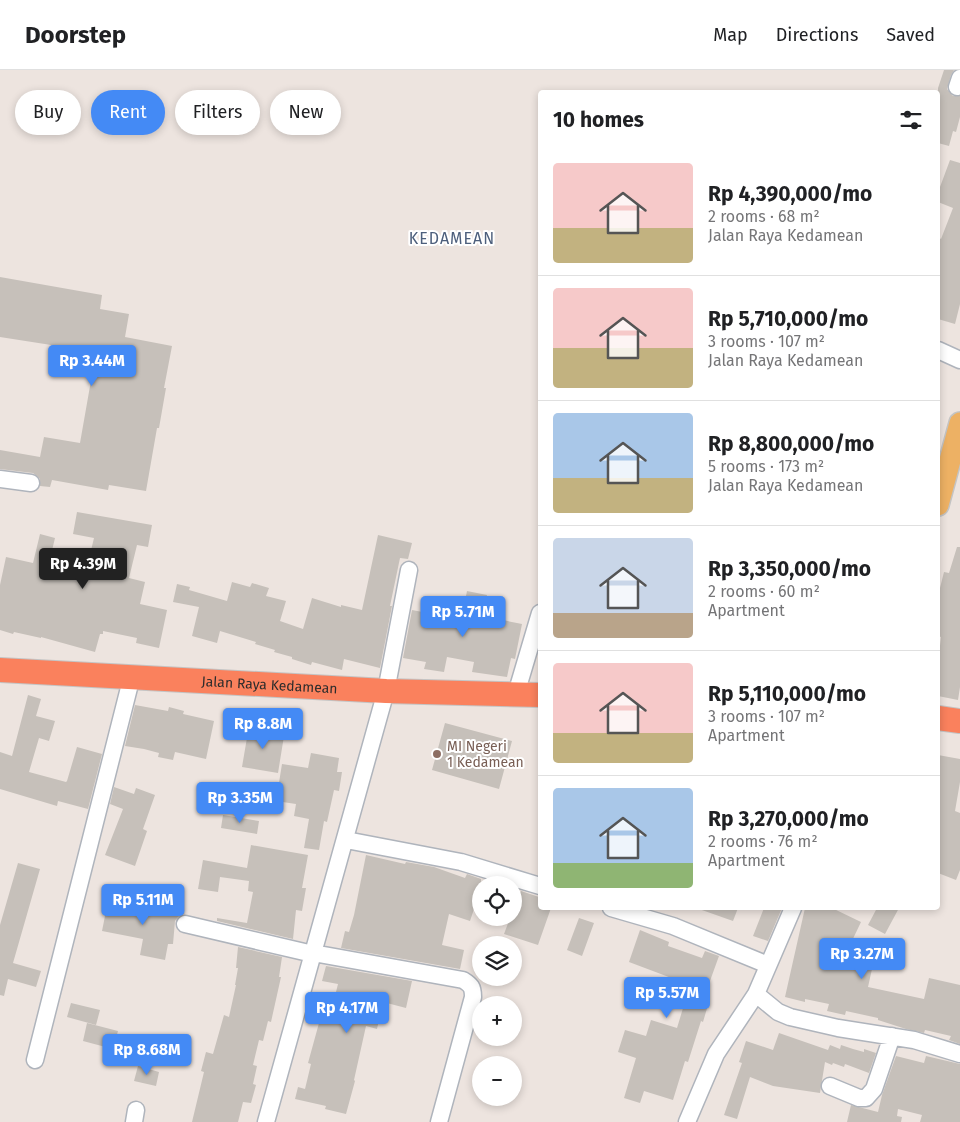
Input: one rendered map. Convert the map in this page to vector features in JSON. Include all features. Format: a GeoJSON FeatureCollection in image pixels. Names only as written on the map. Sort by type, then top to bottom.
{"type":"FeatureCollection","features":[{"type":"Feature","properties":{"kind":"highway","name":"Jalan Raya Kedamean"},"geometry":{"type":"LineString","coordinates":[[0,670],[386,691],[538,695]]}},
{"type":"Feature","properties":{"kind":"highway"},"geometry":{"type":"LineString","coordinates":[[940,718],[960,721]]}},
{"type":"Feature","properties":{"kind":"main road"},"geometry":{"type":"LineString","coordinates":[[940,498],[960,423]]}},
{"type":"Feature","properties":{"kind":"street"},"geometry":{"type":"LineString","coordinates":[[940,351],[960,360]]}},
{"type":"Feature","properties":{"kind":"street"},"geometry":{"type":"LineString","coordinates":[[0,480],[31,483]]}},
{"type":"Feature","properties":{"kind":"street"},"geometry":{"type":"LineString","coordinates":[[266,1122],[386,691],[409,570]]}},
{"type":"Feature","properties":{"kind":"street"},"geometry":{"type":"LineString","coordinates":[[516,694],[538,620]]}},
{"type":"Feature","properties":{"kind":"street"},"geometry":{"type":"LineString","coordinates":[[35,1060],[132,676]]}},
{"type":"Feature","properties":{"kind":"street"},"geometry":{"type":"LineString","coordinates":[[346,840],[461,862],[538,885]]}},
{"type":"Feature","properties":{"kind":"street"},"geometry":{"type":"LineString","coordinates":[[618,910],[673,926],[768,965]]}},
{"type":"Feature","properties":{"kind":"street"},"geometry":{"type":"LineString","coordinates":[[687,1122],[716,1054],[756,994],[792,910]]}},
{"type":"Feature","properties":{"kind":"street"},"geometry":{"type":"LineString","coordinates":[[185,924],[313,953],[463,980],[471,985],[473,997],[439,1122]]}},
{"type":"Feature","properties":{"kind":"street"},"geometry":{"type":"LineString","coordinates":[[756,994],[778,1012],[790,1017],[838,1028],[926,1043],[960,1054]]}},
{"type":"Feature","properties":{"kind":"street"},"geometry":{"type":"LineString","coordinates":[[830,1086],[859,1098],[866,1098],[874,1089],[892,1036]]}},
{"type":"Feature","properties":{"kind":"building"},"geometry":{"type":"Polygon","coordinates":[[[944,70],[954,70],[947,89],[953,96],[960,96],[960,117],[956,132],[953,131],[949,146],[940,144],[940,90],[938,88],[944,70]]]}},
{"type":"Feature","properties":{"kind":"building"},"geometry":{"type":"Polygon","coordinates":[[[950,160],[960,163],[960,304],[955,324],[940,320],[940,238],[953,208],[940,203],[940,187],[950,160]]]}},
{"type":"Feature","properties":{"kind":"building"},"geometry":{"type":"Polygon","coordinates":[[[0,277],[102,295],[100,309],[129,314],[125,337],[172,346],[159,428],[157,428],[146,491],[109,485],[108,490],[52,480],[50,487],[40,486],[40,479],[33,473],[0,469],[0,450],[40,457],[44,437],[80,443],[96,352],[0,337],[0,277]]]}},
{"type":"Feature","properties":{"kind":"building"},"geometry":{"type":"Polygon","coordinates":[[[77,512],[152,525],[148,547],[137,545],[129,578],[145,582],[140,604],[167,610],[159,648],[136,643],[137,638],[103,631],[103,634],[100,634],[95,652],[41,637],[14,632],[13,634],[0,630],[0,585],[6,557],[33,563],[40,534],[55,538],[47,571],[84,579],[94,538],[73,534],[77,512]]]}},
{"type":"Feature","properties":{"kind":"building"},"geometry":{"type":"Polygon","coordinates":[[[378,535],[412,543],[408,559],[400,558],[380,668],[344,659],[342,670],[312,662],[311,665],[274,652],[275,650],[255,644],[256,642],[220,631],[217,643],[192,636],[199,607],[173,602],[177,584],[190,587],[189,590],[227,601],[232,582],[250,587],[252,583],[269,588],[266,596],[286,601],[280,621],[303,629],[312,598],[341,607],[341,605],[362,610],[378,535]]]}},
{"type":"Feature","properties":{"kind":"building"},"geometry":{"type":"Polygon","coordinates":[[[957,547],[960,547],[960,687],[958,700],[940,696],[940,588],[944,572],[949,573],[957,547]]]}},
{"type":"Feature","properties":{"kind":"building"},"geometry":{"type":"Polygon","coordinates":[[[467,591],[487,595],[483,616],[522,624],[515,659],[511,658],[507,677],[472,672],[474,662],[447,657],[444,672],[424,669],[426,662],[403,658],[412,610],[438,615],[439,607],[463,611],[467,591]]]}},
{"type":"Feature","properties":{"kind":"building"},"geometry":{"type":"Polygon","coordinates":[[[28,695],[41,699],[36,716],[55,721],[49,741],[39,738],[29,772],[66,782],[77,747],[102,754],[88,809],[58,801],[57,806],[0,789],[0,752],[12,756],[28,695]]]}},
{"type":"Feature","properties":{"kind":"building"},"geometry":{"type":"Polygon","coordinates":[[[135,705],[168,711],[169,707],[184,711],[183,714],[214,721],[206,759],[175,752],[173,760],[158,757],[159,753],[125,746],[135,705]]]}},
{"type":"Feature","properties":{"kind":"building"},"geometry":{"type":"Polygon","coordinates":[[[445,723],[512,741],[499,789],[432,770],[445,723]]]}},
{"type":"Feature","properties":{"kind":"building"},"geometry":{"type":"Polygon","coordinates":[[[249,726],[265,729],[264,732],[284,736],[278,773],[242,767],[249,726]]]}},
{"type":"Feature","properties":{"kind":"building"},"geometry":{"type":"Polygon","coordinates":[[[311,753],[339,758],[337,772],[342,772],[339,791],[334,790],[327,822],[324,821],[319,850],[304,848],[309,819],[294,816],[296,804],[276,801],[282,764],[308,768],[311,753]]]}},
{"type":"Feature","properties":{"kind":"building"},"geometry":{"type":"Polygon","coordinates":[[[940,755],[960,759],[960,782],[955,811],[960,813],[960,870],[956,880],[940,874],[940,755]]]}},
{"type":"Feature","properties":{"kind":"building"},"geometry":{"type":"Polygon","coordinates":[[[114,787],[134,794],[136,788],[155,795],[143,829],[147,831],[135,866],[105,855],[123,809],[110,804],[114,787]]]}},
{"type":"Feature","properties":{"kind":"building"},"geometry":{"type":"Polygon","coordinates":[[[223,815],[259,821],[257,834],[221,828],[223,815]]]}},
{"type":"Feature","properties":{"kind":"building"},"geometry":{"type":"Polygon","coordinates":[[[251,845],[308,855],[302,888],[306,888],[302,911],[296,910],[293,939],[217,921],[217,918],[247,923],[253,892],[248,891],[249,881],[220,877],[218,892],[198,889],[203,860],[247,868],[251,845]]]}},
{"type":"Feature","properties":{"kind":"building"},"geometry":{"type":"Polygon","coordinates":[[[366,855],[405,864],[406,862],[434,867],[465,878],[467,874],[473,876],[472,915],[470,921],[449,914],[442,945],[464,950],[460,969],[341,948],[345,931],[349,932],[366,855]]]}},
{"type":"Feature","properties":{"kind":"building"},"geometry":{"type":"Polygon","coordinates":[[[18,863],[40,869],[13,963],[41,971],[36,987],[8,979],[4,996],[0,995],[0,925],[18,863]]]}},
{"type":"Feature","properties":{"kind":"building"},"geometry":{"type":"Polygon","coordinates":[[[522,891],[538,897],[538,910],[550,910],[538,945],[522,940],[522,936],[504,934],[507,926],[522,926],[522,891]]]}},
{"type":"Feature","properties":{"kind":"building"},"geometry":{"type":"Polygon","coordinates":[[[108,901],[138,906],[138,904],[185,913],[175,921],[173,944],[168,944],[165,960],[140,955],[143,939],[102,931],[108,901]]]}},
{"type":"Feature","properties":{"kind":"building"},"geometry":{"type":"Polygon","coordinates":[[[702,910],[737,910],[733,921],[702,910]]]}},
{"type":"Feature","properties":{"kind":"building"},"geometry":{"type":"Polygon","coordinates":[[[763,910],[781,910],[768,941],[753,936],[763,910]]]}},
{"type":"Feature","properties":{"kind":"building"},"geometry":{"type":"Polygon","coordinates":[[[805,910],[836,910],[861,922],[850,945],[846,962],[872,969],[868,987],[924,999],[929,978],[960,985],[960,1044],[949,1040],[951,1036],[925,1030],[924,1033],[906,1029],[878,1020],[878,1018],[846,1011],[845,1015],[827,1011],[829,1004],[805,999],[805,1002],[785,997],[805,910]]]}},
{"type":"Feature","properties":{"kind":"building"},"geometry":{"type":"Polygon","coordinates":[[[876,910],[898,910],[885,934],[868,925],[876,910]]]}},
{"type":"Feature","properties":{"kind":"building"},"geometry":{"type":"Polygon","coordinates":[[[579,918],[594,923],[582,956],[567,950],[579,918]]]}},
{"type":"Feature","properties":{"kind":"building"},"geometry":{"type":"Polygon","coordinates":[[[640,930],[669,942],[668,946],[702,958],[705,951],[719,956],[702,1003],[708,1005],[703,1022],[701,1021],[688,1062],[685,1061],[673,1100],[644,1091],[640,1103],[624,1098],[636,1058],[618,1052],[625,1030],[646,1036],[651,1020],[677,1028],[690,985],[629,962],[640,930]]]}},
{"type":"Feature","properties":{"kind":"building"},"geometry":{"type":"Polygon","coordinates":[[[238,947],[282,957],[279,977],[281,977],[271,1022],[268,1021],[263,1041],[259,1040],[253,1065],[257,1066],[253,1084],[256,1085],[251,1103],[243,1102],[238,1122],[192,1122],[204,1072],[201,1071],[206,1052],[213,1054],[224,1015],[229,1017],[236,985],[238,947]]]}},
{"type":"Feature","properties":{"kind":"building"},"geometry":{"type":"Polygon","coordinates":[[[326,966],[412,981],[406,1008],[383,1002],[377,1029],[366,1026],[346,1114],[325,1109],[326,1106],[295,1099],[298,1087],[305,1089],[311,1064],[308,1063],[319,1023],[323,1024],[325,1019],[329,1020],[338,984],[322,981],[326,966]]]}},
{"type":"Feature","properties":{"kind":"building"},"geometry":{"type":"Polygon","coordinates":[[[71,1003],[100,1010],[96,1025],[67,1017],[71,1003]]]}},
{"type":"Feature","properties":{"kind":"building"},"geometry":{"type":"Polygon","coordinates":[[[87,1023],[118,1031],[113,1049],[83,1041],[87,1023]]]}},
{"type":"Feature","properties":{"kind":"building"},"geometry":{"type":"Polygon","coordinates":[[[779,1033],[828,1050],[830,1045],[840,1049],[841,1045],[864,1052],[864,1049],[876,1053],[869,1073],[845,1064],[844,1067],[825,1062],[820,1093],[773,1086],[750,1077],[737,1119],[724,1115],[742,1063],[739,1062],[746,1041],[773,1050],[779,1033]]]}},
{"type":"Feature","properties":{"kind":"building"},"geometry":{"type":"Polygon","coordinates":[[[896,1056],[924,1063],[926,1056],[960,1064],[960,1122],[920,1122],[922,1115],[898,1109],[897,1116],[902,1117],[901,1122],[847,1122],[851,1105],[878,1112],[896,1056]]]}},
{"type":"Feature","properties":{"kind":"building"},"geometry":{"type":"Polygon","coordinates":[[[138,1066],[159,1072],[156,1086],[134,1081],[138,1066]]]}},
{"type":"Feature","properties":{"kind":"place","name":"MI Negeri 1 Kedamean"},"geometry":{"type":"Point","coordinates":[437,754]}},
{"type":"Feature","properties":{"kind":"district","name":"KEDAMEAN"},"geometry":{"type":"Point","coordinates":[452,238]}}]}
